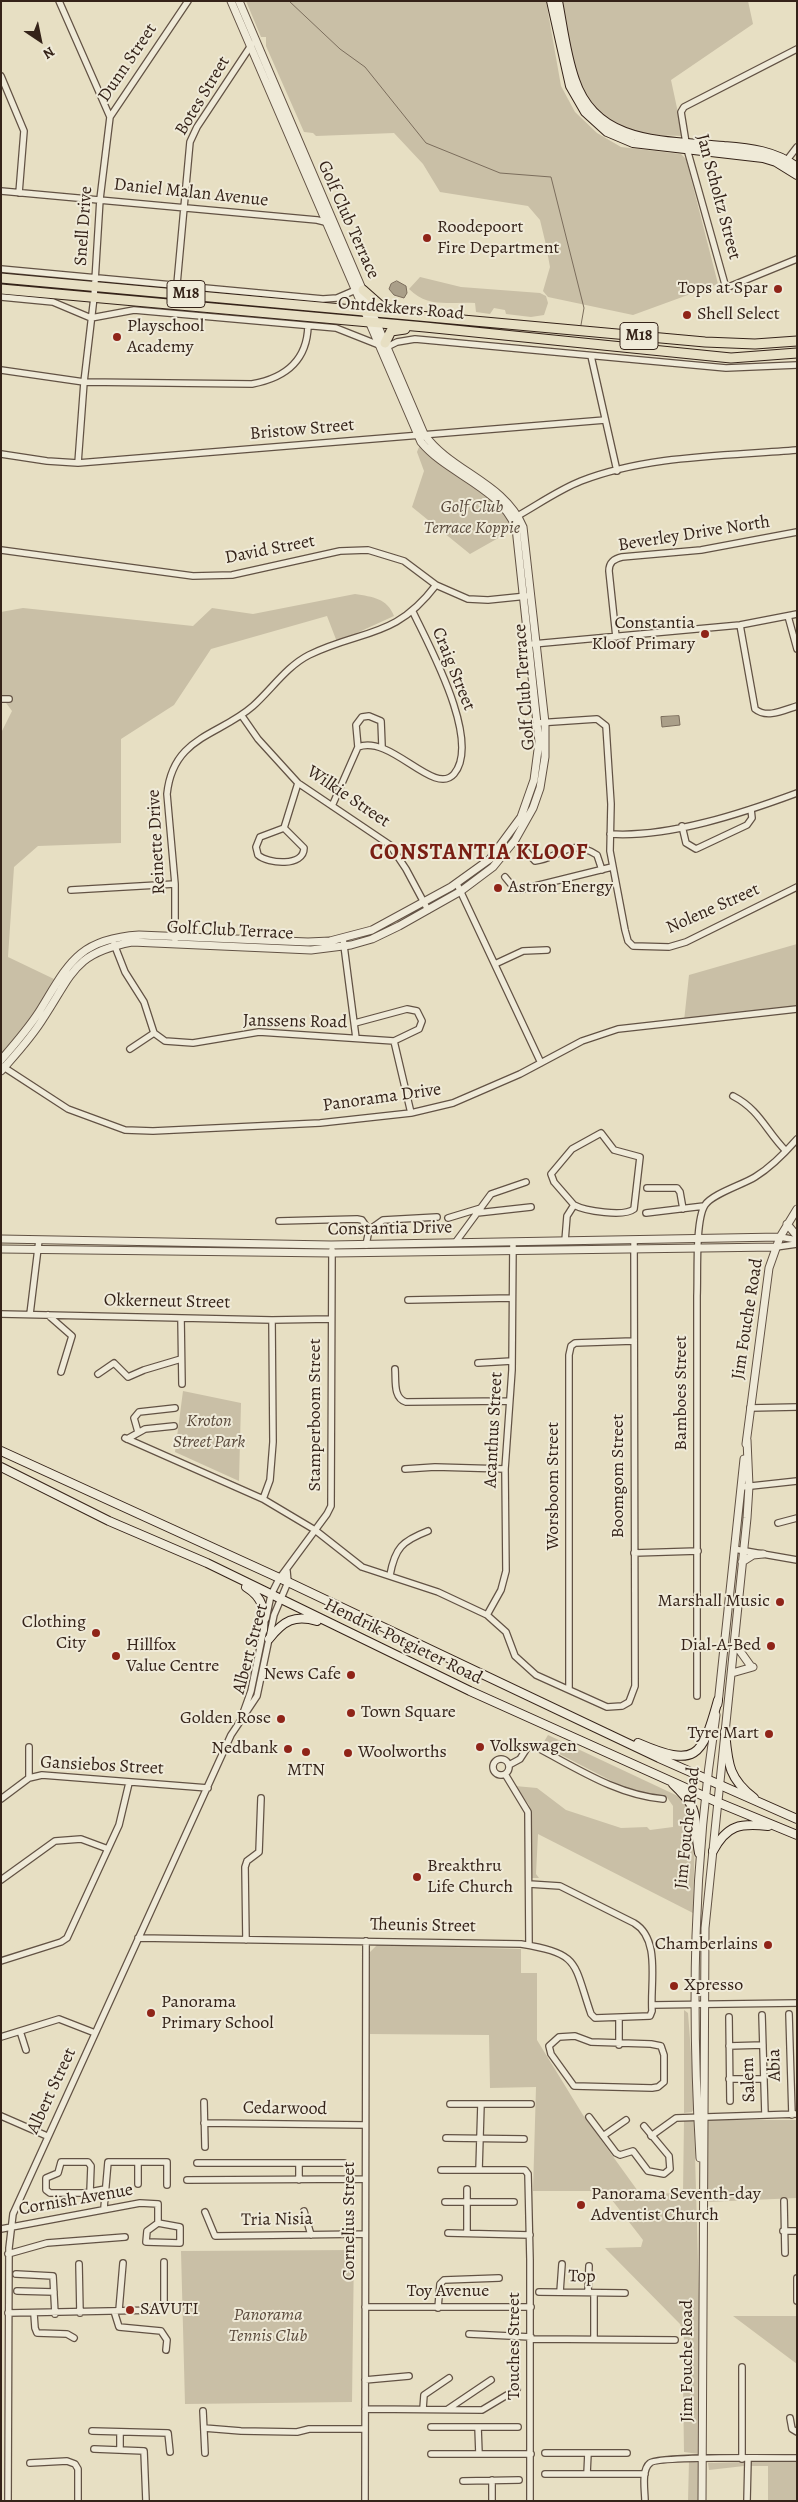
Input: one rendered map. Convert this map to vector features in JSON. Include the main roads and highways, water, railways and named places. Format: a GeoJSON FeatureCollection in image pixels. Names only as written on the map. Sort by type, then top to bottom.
{"type":"FeatureCollection","features":[{"type":"Feature","properties":{"kind":"main road"},"geometry":{"type":"LineString","coordinates":[[551,1],[567,79],[577,102],[590,118],[607,132],[627,142],[757,149],[787,160],[797,166]]}},
{"type":"Feature","properties":{"kind":"main road"},"geometry":{"type":"LineString","coordinates":[[558,1],[574,78],[584,100],[609,125],[632,136],[764,158],[776,162],[797,176]]}},
{"type":"Feature","properties":{"kind":"main road","name":"Ontdekkers Road"},"geometry":{"type":"LineString","coordinates":[[1,278],[95,281],[369,312],[421,315],[705,342],[755,344],[797,341]]}},
{"type":"Feature","properties":{"kind":"main road","name":"Ontdekkers Road"},"geometry":{"type":"LineString","coordinates":[[1,289],[425,326],[731,358],[797,355]]}},
{"type":"Feature","properties":{"kind":"main road"},"geometry":{"type":"LineString","coordinates":[[360,290],[382,306],[421,315]]}},
{"type":"Feature","properties":{"kind":"main road"},"geometry":{"type":"LineString","coordinates":[[383,345],[389,333],[393,330],[425,326]]}},
{"type":"Feature","properties":{"kind":"main road","name":"Hendrik Potgieter Road"},"geometry":{"type":"LineString","coordinates":[[1,1450],[288,1582],[575,1719],[766,1807]]}},
{"type":"Feature","properties":{"kind":"main road","name":"Hendrik Potgieter Road"},"geometry":{"type":"LineString","coordinates":[[1,1467],[109,1521],[207,1563],[470,1691],[705,1797],[797,1835]]}},
{"type":"Feature","properties":{"kind":"main road"},"geometry":{"type":"LineString","coordinates":[[207,1563],[258,1596],[264,1608],[263,1630]]}},
{"type":"Feature","properties":{"kind":"main road"},"geometry":{"type":"LineString","coordinates":[[269,1639],[281,1625],[296,1618],[316,1620],[347,1632]]}},
{"type":"Feature","properties":{"kind":"main road"},"geometry":{"type":"LineString","coordinates":[[575,1719],[590,1722],[654,1750],[678,1757],[689,1755],[705,1741],[718,1700]]}},
{"type":"Feature","properties":{"kind":"main road"},"geometry":{"type":"LineString","coordinates":[[725,1732],[728,1761],[733,1776],[739,1785],[766,1807],[797,1819]]}},
{"type":"Feature","properties":{"kind":"main road"},"geometry":{"type":"LineString","coordinates":[[667,1779],[694,1808],[698,1823],[699,1853]]}},
{"type":"Feature","properties":{"kind":"main road"},"geometry":{"type":"LineString","coordinates":[[714,1851],[723,1835],[736,1826],[752,1825],[780,1828]]}},
{"type":"Feature","properties":{"kind":"waterway"},"geometry":{"type":"LineString","coordinates":[[289,1],[340,49],[365,67],[426,143],[500,173],[551,177],[584,308],[581,325]]}},
{"type":"Feature","properties":{"kind":"place","name":"Roodepoort Fire Department"},"geometry":{"type":"Point","coordinates":[427,238]}},
{"type":"Feature","properties":{"kind":"place","name":"Tops at Spar"},"geometry":{"type":"Point","coordinates":[778,289]}},
{"type":"Feature","properties":{"kind":"place","name":"Shell Select"},"geometry":{"type":"Point","coordinates":[687,315]}},
{"type":"Feature","properties":{"kind":"place","name":"Playschool Academy"},"geometry":{"type":"Point","coordinates":[117,337]}},
{"type":"Feature","properties":{"kind":"place","name":"Constantia Kloof Primary"},"geometry":{"type":"Point","coordinates":[705,634]}},
{"type":"Feature","properties":{"kind":"place","name":"Astron Energy"},"geometry":{"type":"Point","coordinates":[498,888]}},
{"type":"Feature","properties":{"kind":"place","name":"Marshall Music"},"geometry":{"type":"Point","coordinates":[780,1602]}},
{"type":"Feature","properties":{"kind":"place","name":"Clothing City"},"geometry":{"type":"Point","coordinates":[96,1633]}},
{"type":"Feature","properties":{"kind":"place","name":"Dial-A-Bed"},"geometry":{"type":"Point","coordinates":[771,1646]}},
{"type":"Feature","properties":{"kind":"place","name":"Hillfox Value Centre"},"geometry":{"type":"Point","coordinates":[116,1656]}},
{"type":"Feature","properties":{"kind":"place","name":"News Cafe"},"geometry":{"type":"Point","coordinates":[351,1675]}},
{"type":"Feature","properties":{"kind":"place","name":"Town Square"},"geometry":{"type":"Point","coordinates":[351,1713]}},
{"type":"Feature","properties":{"kind":"place","name":"Golden Rose"},"geometry":{"type":"Point","coordinates":[281,1719]}},
{"type":"Feature","properties":{"kind":"place","name":"Tyre Mart"},"geometry":{"type":"Point","coordinates":[769,1734]}},
{"type":"Feature","properties":{"kind":"place","name":"Volkswagen"},"geometry":{"type":"Point","coordinates":[480,1747]}},
{"type":"Feature","properties":{"kind":"place","name":"Nedbank"},"geometry":{"type":"Point","coordinates":[288,1749]}},
{"type":"Feature","properties":{"kind":"place","name":"MTN"},"geometry":{"type":"Point","coordinates":[306,1752]}},
{"type":"Feature","properties":{"kind":"place","name":"Woolworths"},"geometry":{"type":"Point","coordinates":[348,1753]}},
{"type":"Feature","properties":{"kind":"place","name":"Breakthru Life Church"},"geometry":{"type":"Point","coordinates":[417,1877]}},
{"type":"Feature","properties":{"kind":"place","name":"Chamberlains"},"geometry":{"type":"Point","coordinates":[768,1945]}},
{"type":"Feature","properties":{"kind":"place","name":"Xpresso"},"geometry":{"type":"Point","coordinates":[674,1986]}},
{"type":"Feature","properties":{"kind":"place","name":"Panorama Primary School"},"geometry":{"type":"Point","coordinates":[151,2013]}},
{"type":"Feature","properties":{"kind":"place","name":"Panorama Seventh-day Adventist Church"},"geometry":{"type":"Point","coordinates":[581,2205]}},
{"type":"Feature","properties":{"kind":"place","name":"SAVUTI"},"geometry":{"type":"Point","coordinates":[130,2310]}},
{"type":"Feature","properties":{"kind":"district","name":"CONSTANTIA KLOOF"},"geometry":{"type":"Point","coordinates":[479,854]}},
{"type":"Feature","properties":{"kind":"park label","name":"Golf Club Terrace Koppie"},"geometry":{"type":"Point","coordinates":[472,518]}},
{"type":"Feature","properties":{"kind":"park label","name":"Kroton Street Park"},"geometry":{"type":"Point","coordinates":[209,1432]}},
{"type":"Feature","properties":{"kind":"park label","name":"Panorama Tennis Club"},"geometry":{"type":"Point","coordinates":[268,2326]}}]}
